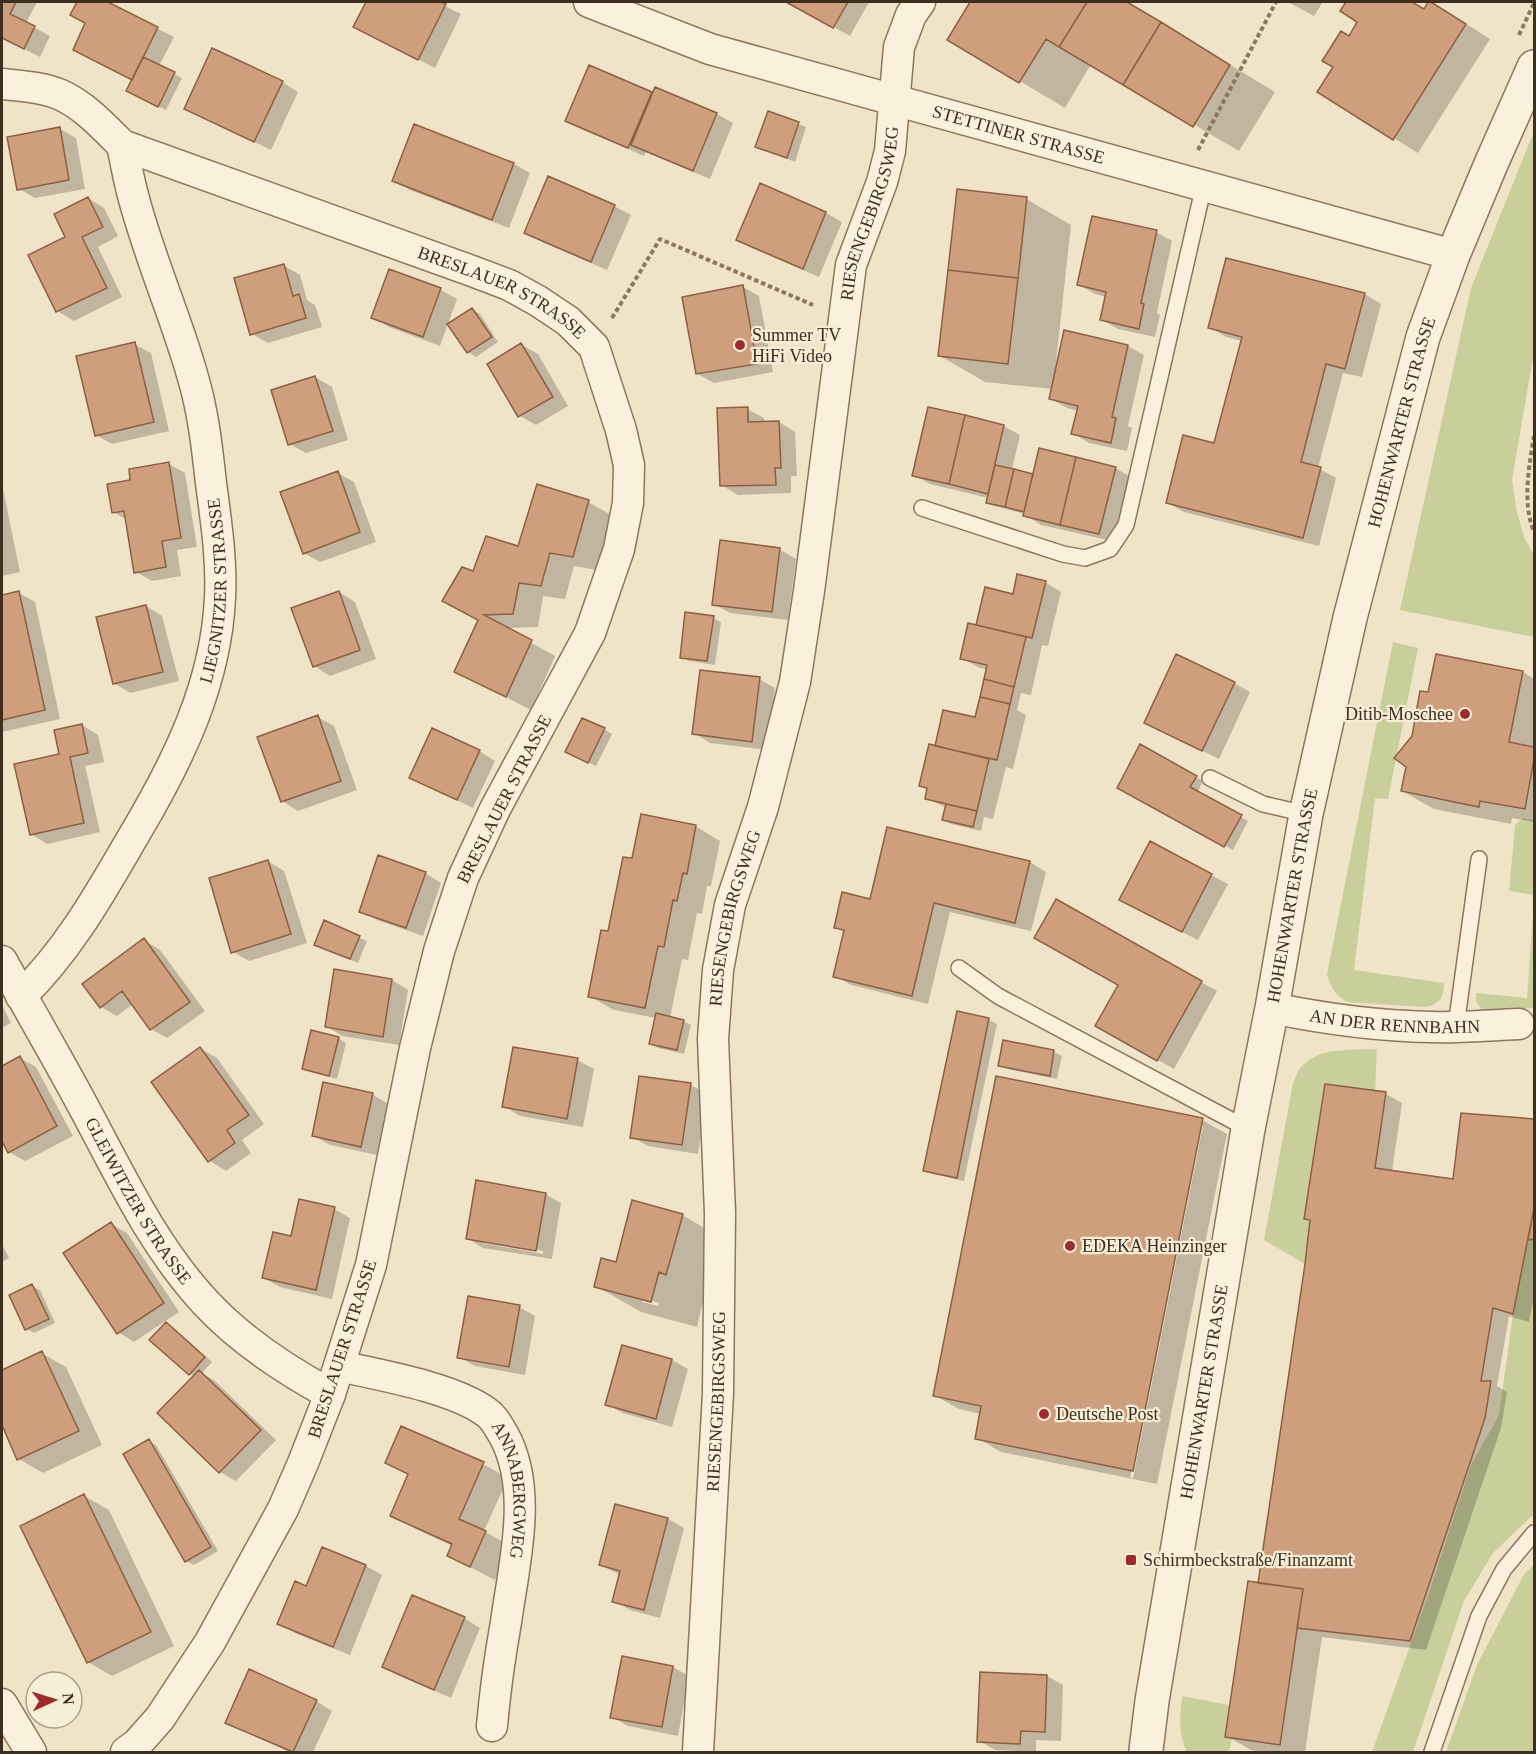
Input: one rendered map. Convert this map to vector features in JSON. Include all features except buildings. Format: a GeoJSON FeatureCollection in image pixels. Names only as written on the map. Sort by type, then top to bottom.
{"type":"FeatureCollection","features":[{"type":"Feature","properties":{"kind":"street","name":"STETTINER STRASSE"},"geometry":{"type":"LineString","coordinates":[[589,2],[710,48],[1453,255]]}},
{"type":"Feature","properties":{"kind":"street","name":"RIESENGEBIRGSWEG"},"geometry":{"type":"LineString","coordinates":[[698,1752],[718,1393],[720,1214],[713,1039],[718,970],[730,904],[764,807],[795,682],[851,266],[882,182],[890,151],[899,47],[911,15],[920,2]]}},
{"type":"Feature","properties":{"kind":"street","name":"HOHENWARTER STRASSE"},"geometry":{"type":"LineString","coordinates":[[1144,1752],[1248,1129],[1306,814],[1350,618],[1423,337],[1453,255],[1534,68]]}},
{"type":"Feature","properties":{"kind":"street"},"geometry":{"type":"LineString","coordinates":[[2,84],[60,95],[101,123],[122,145]]}},
{"type":"Feature","properties":{"kind":"street","name":"BRESLAUER STRASSE"},"geometry":{"type":"LineString","coordinates":[[122,145],[509,285],[538,301],[568,321],[594,347],[621,430],[629,465],[628,503],[619,549],[590,633],[495,809],[463,878],[439,951],[415,1048],[371,1265],[330,1394],[283,1509],[215,1632],[160,1718],[137,1744],[126,1752]]}},
{"type":"Feature","properties":{"kind":"street","name":"LIEGNITZER STRASSE"},"geometry":{"type":"LineString","coordinates":[[21,996],[42,976],[95,903],[154,801],[189,730],[208,671],[217,633],[220,597],[219,561],[205,435],[193,376],[134,200],[122,145]]}},
{"type":"Feature","properties":{"kind":"street","name":"GLEIWITZER STRASSE"},"geometry":{"type":"LineString","coordinates":[[2,961],[140,1214],[165,1251],[205,1302],[250,1343],[301,1378],[330,1394]]}},
{"type":"Feature","properties":{"kind":"street","name":"AN DER RENNBAHN"},"geometry":{"type":"LineString","coordinates":[[1272,1008],[1319,1018],[1374,1024],[1456,1026],[1527,1023]]}},
{"type":"Feature","properties":{"kind":"street","name":"ANNABERGWEG"},"geometry":{"type":"LineString","coordinates":[[339,1366],[422,1386],[462,1399],[489,1414],[507,1440],[516,1474],[520,1526],[515,1574],[498,1668],[492,1726]]}},
{"type":"Feature","properties":{"kind":"street"},"geometry":{"type":"LineString","coordinates":[[2,1704],[31,1752]]}},
{"type":"Feature","properties":{"kind":"lane"},"geometry":{"type":"LineString","coordinates":[[922,508],[1063,554],[1085,558],[1110,549],[1126,525],[1193,183]]}},
{"type":"Feature","properties":{"kind":"lane"},"geometry":{"type":"LineString","coordinates":[[1210,778],[1263,804],[1306,814]]}},
{"type":"Feature","properties":{"kind":"lane"},"geometry":{"type":"LineString","coordinates":[[1456,1026],[1479,859]]}},
{"type":"Feature","properties":{"kind":"lane"},"geometry":{"type":"LineString","coordinates":[[959,968],[998,996],[1248,1129]]}},
{"type":"Feature","properties":{"kind":"lane"},"geometry":{"type":"LineString","coordinates":[[1432,1752],[1479,1616],[1504,1569],[1534,1533]]}},
{"type":"Feature","properties":{"kind":"path"},"geometry":{"type":"LineString","coordinates":[[1193,183],[1275,3],[1269,2]]}},
{"type":"Feature","properties":{"kind":"path"},"geometry":{"type":"LineString","coordinates":[[594,347],[660,239],[843,318]]}},
{"type":"Feature","properties":{"kind":"path"},"geometry":{"type":"LineString","coordinates":[[1534,436],[1528,492],[1534,532]]}},
{"type":"Feature","properties":{"kind":"green space"},"geometry":{"type":"Polygon","coordinates":[[[1534,131],[1534,352],[1512,480],[1524,537],[1534,555],[1534,637],[1400,610],[1471,288],[1534,131]]]}},
{"type":"Feature","properties":{"kind":"green space"},"geometry":{"type":"Polygon","coordinates":[[[1393,642],[1418,648],[1388,799],[1375,798],[1354,970],[1444,983],[1440,1000],[1425,1007],[1347,1002],[1334,991],[1327,974],[1393,642]]]}},
{"type":"Feature","properties":{"kind":"green space"},"geometry":{"type":"Polygon","coordinates":[[[1523,818],[1534,820],[1534,895],[1509,891],[1515,825],[1523,818]]]}},
{"type":"Feature","properties":{"kind":"green space"},"geometry":{"type":"Polygon","coordinates":[[[1534,899],[1534,1008],[1486,1011],[1481,1009],[1476,1001],[1476,993],[1527,998],[1534,899]]]}},
{"type":"Feature","properties":{"kind":"green space"},"geometry":{"type":"Polygon","coordinates":[[[1377,1049],[1375,1091],[1325,1085],[1304,1219],[1310,1220],[1305,1264],[1264,1240],[1293,1083],[1300,1068],[1318,1055],[1337,1051],[1377,1049]]]}},
{"type":"Feature","properties":{"kind":"green space"},"geometry":{"type":"Polygon","coordinates":[[[1534,1239],[1534,1514],[1493,1553],[1464,1601],[1413,1752],[1372,1752],[1431,1587],[1471,1465],[1499,1415],[1513,1314],[1528,1240],[1534,1239]]]}},
{"type":"Feature","properties":{"kind":"green space"},"geometry":{"type":"Polygon","coordinates":[[[1534,1565],[1534,1752],[1446,1752],[1477,1665],[1524,1574],[1534,1565]]]}},
{"type":"Feature","properties":{"kind":"green space"},"geometry":{"type":"Polygon","coordinates":[[[1182,1696],[1229,1705],[1225,1737],[1232,1738],[1229,1752],[1187,1752],[1181,1732],[1182,1696]]]}},
{"type":"Feature","properties":{"kind":"place","name":"Summer TV HiFi Video"},"geometry":{"type":"Point","coordinates":[740,345]}},
{"type":"Feature","properties":{"kind":"place","name":"Ditib-Moschee"},"geometry":{"type":"Point","coordinates":[1465,714]}},
{"type":"Feature","properties":{"kind":"place","name":"EDEKA Heinzinger"},"geometry":{"type":"Point","coordinates":[1070,1246]}},
{"type":"Feature","properties":{"kind":"place","name":"Deutsche Post"},"geometry":{"type":"Point","coordinates":[1044,1414]}},
{"type":"Feature","properties":{"kind":"place","name":"Schirmbeckstraße/Finanzamt"},"geometry":{"type":"Point","coordinates":[1131,1560]}}]}
